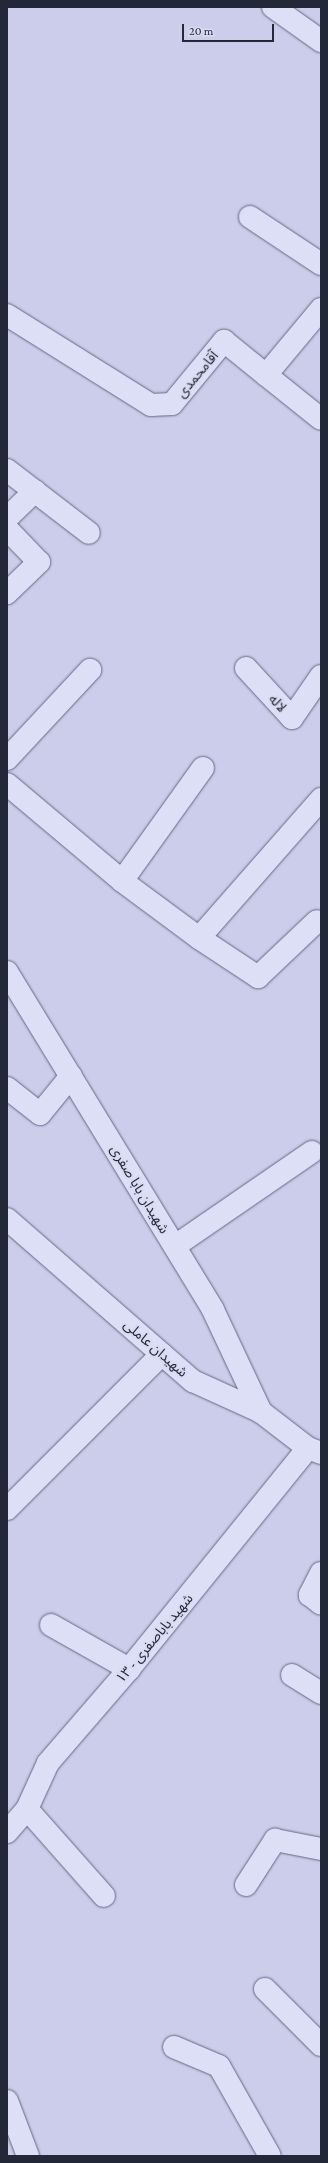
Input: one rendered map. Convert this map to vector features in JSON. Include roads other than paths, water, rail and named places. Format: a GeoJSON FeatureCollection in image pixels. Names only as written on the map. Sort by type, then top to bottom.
{"type":"FeatureCollection","features":[{"type":"Feature","properties":{"kind":"street"},"geometry":{"type":"LineString","coordinates":[[273,7],[321,41]]}},
{"type":"Feature","properties":{"kind":"street"},"geometry":{"type":"LineString","coordinates":[[250,217],[321,264]]}},
{"type":"Feature","properties":{"kind":"street"},"geometry":{"type":"LineString","coordinates":[[321,309],[266,374],[321,419]]}},
{"type":"Feature","properties":{"kind":"street","name":"آقامحمدی"},"geometry":{"type":"LineString","coordinates":[[7,314],[151,405],[172,404],[224,341],[266,374]]}},
{"type":"Feature","properties":{"kind":"street"},"geometry":{"type":"LineString","coordinates":[[7,470],[89,533]]}},
{"type":"Feature","properties":{"kind":"street"},"geometry":{"type":"LineString","coordinates":[[7,518],[35,491]]}},
{"type":"Feature","properties":{"kind":"street"},"geometry":{"type":"LineString","coordinates":[[7,528],[39,562],[7,593]]}},
{"type":"Feature","properties":{"kind":"street","name":"لاله"},"geometry":{"type":"LineString","coordinates":[[246,668],[292,718],[321,676]]}},
{"type":"Feature","properties":{"kind":"street"},"geometry":{"type":"LineString","coordinates":[[7,759],[90,670]]}},
{"type":"Feature","properties":{"kind":"street"},"geometry":{"type":"LineString","coordinates":[[122,881],[203,768]]}},
{"type":"Feature","properties":{"kind":"street"},"geometry":{"type":"LineString","coordinates":[[7,784],[122,881],[199,938],[258,977],[317,921]]}},
{"type":"Feature","properties":{"kind":"street"},"geometry":{"type":"LineString","coordinates":[[199,938],[321,799]]}},
{"type":"Feature","properties":{"kind":"street","name":"شهیدان بابا صفری"},"geometry":{"type":"LineString","coordinates":[[7,972],[213,1310],[261,1412]]}},
{"type":"Feature","properties":{"kind":"street"},"geometry":{"type":"LineString","coordinates":[[7,1088],[40,1114],[71,1076]]}},
{"type":"Feature","properties":{"kind":"street"},"geometry":{"type":"LineString","coordinates":[[175,1246],[312,1152]]}},
{"type":"Feature","properties":{"kind":"street","name":"شهیدان عاملی"},"geometry":{"type":"LineString","coordinates":[[7,1219],[193,1381],[261,1412],[314,1451]]}},
{"type":"Feature","properties":{"kind":"street"},"geometry":{"type":"LineString","coordinates":[[7,1509],[162,1354]]}},
{"type":"Feature","properties":{"kind":"street","name":"شهید باباصفری - ۱۳"},"geometry":{"type":"LineString","coordinates":[[7,1832],[26,1809],[48,1763],[314,1451]]}},
{"type":"Feature","properties":{"kind":"street"},"geometry":{"type":"LineString","coordinates":[[321,1573],[310,1595],[321,1604]]}},
{"type":"Feature","properties":{"kind":"street"},"geometry":{"type":"LineString","coordinates":[[51,1625],[129,1669]]}},
{"type":"Feature","properties":{"kind":"street"},"geometry":{"type":"LineString","coordinates":[[292,1675],[321,1693]]}},
{"type":"Feature","properties":{"kind":"street"},"geometry":{"type":"LineString","coordinates":[[26,1809],[104,1896]]}},
{"type":"Feature","properties":{"kind":"street"},"geometry":{"type":"LineString","coordinates":[[246,1885],[275,1840],[321,1849]]}},
{"type":"Feature","properties":{"kind":"street"},"geometry":{"type":"LineString","coordinates":[[265,1989],[321,2045]]}},
{"type":"Feature","properties":{"kind":"street"},"geometry":{"type":"LineString","coordinates":[[174,2047],[219,2066],[270,2156]]}},
{"type":"Feature","properties":{"kind":"street"},"geometry":{"type":"LineString","coordinates":[[7,2101],[28,2156]]}}]}
